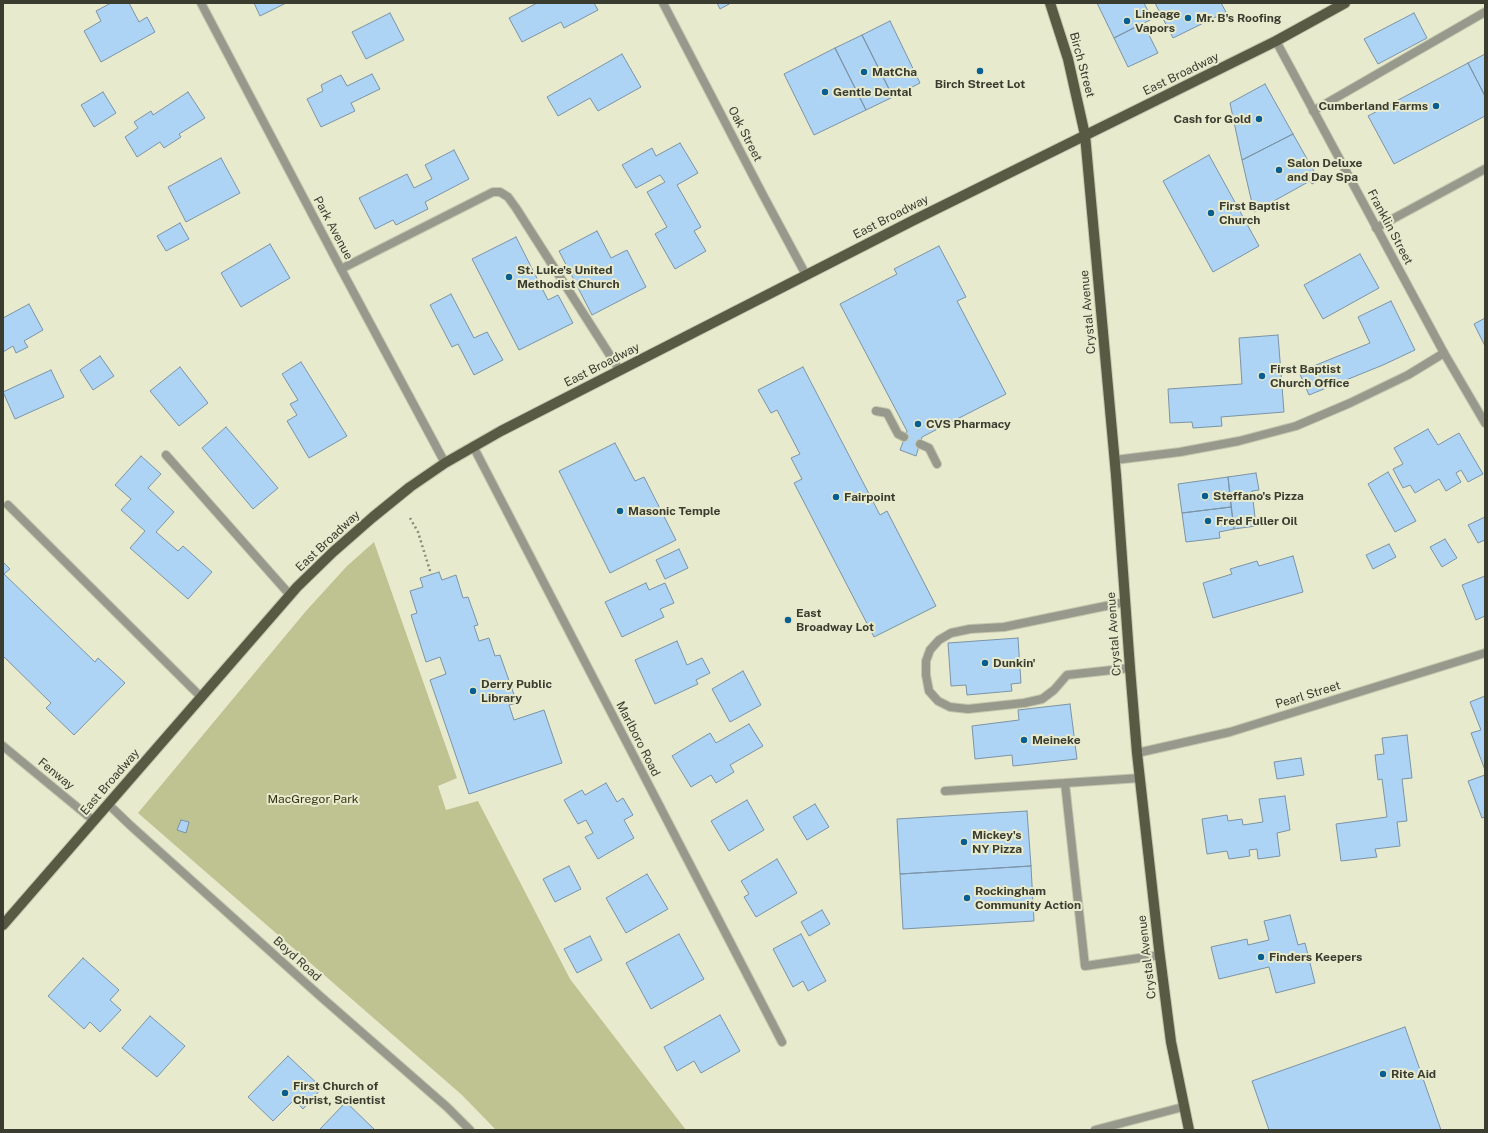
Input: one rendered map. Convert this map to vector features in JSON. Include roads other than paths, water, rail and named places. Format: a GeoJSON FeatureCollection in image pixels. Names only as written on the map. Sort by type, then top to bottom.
{"type":"FeatureCollection","features":[{"type":"Feature","properties":{"kind":"main road","name":"Birch Street"},"geometry":{"type":"LineString","coordinates":[[1050,3],[1068,59],[1085,135]]}},
{"type":"Feature","properties":{"kind":"main road","name":"East Broadway"},"geometry":{"type":"LineString","coordinates":[[3,925],[290,595],[333,552],[410,487],[473,446],[806,275],[1276,41],[1345,3]]}},
{"type":"Feature","properties":{"kind":"main road","name":"Crystal Avenue"},"geometry":{"type":"LineString","coordinates":[[1085,135],[1115,460],[1137,753],[1171,1042],[1188,1130]]}},
{"type":"Feature","properties":{"kind":"street","name":"Park Avenue"},"geometry":{"type":"LineString","coordinates":[[202,3],[341,269],[445,463]]}},
{"type":"Feature","properties":{"kind":"street","name":"Oak Street"},"geometry":{"type":"LineString","coordinates":[[663,3],[806,275]]}},
{"type":"Feature","properties":{"kind":"street"},"geometry":{"type":"LineString","coordinates":[[1313,111],[1485,12]]}},
{"type":"Feature","properties":{"kind":"street","name":"Franklin Street"},"geometry":{"type":"LineString","coordinates":[[1276,41],[1444,353],[1485,423]]}},
{"type":"Feature","properties":{"kind":"street"},"geometry":{"type":"LineString","coordinates":[[1376,228],[1485,169]]}},
{"type":"Feature","properties":{"kind":"street"},"geometry":{"type":"LineString","coordinates":[[341,269],[493,192],[500,192],[508,198],[516,208],[620,370]]}},
{"type":"Feature","properties":{"kind":"street"},"geometry":{"type":"LineString","coordinates":[[1115,460],[1180,452],[1231,442],[1296,426],[1408,375],[1444,353]]}},
{"type":"Feature","properties":{"kind":"street"},"geometry":{"type":"LineString","coordinates":[[876,411],[887,413],[898,434],[904,438]]}},
{"type":"Feature","properties":{"kind":"street"},"geometry":{"type":"LineString","coordinates":[[920,444],[929,448],[937,464]]}},
{"type":"Feature","properties":{"kind":"street","name":"Marlboro Road"},"geometry":{"type":"LineString","coordinates":[[473,446],[782,1042]]}},
{"type":"Feature","properties":{"kind":"street"},"geometry":{"type":"LineString","coordinates":[[166,454],[290,595]]}},
{"type":"Feature","properties":{"kind":"street"},"geometry":{"type":"LineString","coordinates":[[8,505],[201,697]]}},
{"type":"Feature","properties":{"kind":"street"},"geometry":{"type":"LineString","coordinates":[[1125,602],[1004,627],[970,629],[951,633],[939,640],[930,650],[926,661],[926,675],[929,691],[938,701],[950,707],[968,710],[1024,703],[1042,699],[1054,690],[1067,675],[1130,668]]}},
{"type":"Feature","properties":{"kind":"street","name":"Pearl Street"},"geometry":{"type":"LineString","coordinates":[[1137,753],[1230,732],[1485,653]]}},
{"type":"Feature","properties":{"kind":"street","name":"Fenway"},"geometry":{"type":"LineString","coordinates":[[3,746],[94,821]]}},
{"type":"Feature","properties":{"kind":"street"},"geometry":{"type":"LineString","coordinates":[[945,791],[1140,778]]}},
{"type":"Feature","properties":{"kind":"street"},"geometry":{"type":"LineString","coordinates":[[1065,783],[1085,966],[1160,955]]}},
{"type":"Feature","properties":{"kind":"street","name":"Boyd Road"},"geometry":{"type":"LineString","coordinates":[[108,804],[308,985],[447,1107],[470,1130]]}},
{"type":"Feature","properties":{"kind":"street"},"geometry":{"type":"LineString","coordinates":[[1095,1130],[1183,1107]]}},
{"type":"Feature","properties":{"kind":"place","name":"Mr. B's Roofing"},"geometry":{"type":"Point","coordinates":[1188,18]}},
{"type":"Feature","properties":{"kind":"place","name":"Lineage Vapors"},"geometry":{"type":"Point","coordinates":[1127,21]}},
{"type":"Feature","properties":{"kind":"place","name":"Birch Street Lot"},"geometry":{"type":"Point","coordinates":[980,71]}},
{"type":"Feature","properties":{"kind":"place","name":"MatCha"},"geometry":{"type":"Point","coordinates":[864,72]}},
{"type":"Feature","properties":{"kind":"place","name":"Gentle Dental"},"geometry":{"type":"Point","coordinates":[825,92]}},
{"type":"Feature","properties":{"kind":"place","name":"Cumberland Farms"},"geometry":{"type":"Point","coordinates":[1436,106]}},
{"type":"Feature","properties":{"kind":"place","name":"Cash for Gold"},"geometry":{"type":"Point","coordinates":[1259,119]}},
{"type":"Feature","properties":{"kind":"place","name":"Salon Deluxe and Day Spa"},"geometry":{"type":"Point","coordinates":[1279,170]}},
{"type":"Feature","properties":{"kind":"place","name":"First Baptist Church"},"geometry":{"type":"Point","coordinates":[1211,213]}},
{"type":"Feature","properties":{"kind":"place","name":"St. Luke's United Methodist Church"},"geometry":{"type":"Point","coordinates":[509,277]}},
{"type":"Feature","properties":{"kind":"place","name":"First Baptist Church Office"},"geometry":{"type":"Point","coordinates":[1262,376]}},
{"type":"Feature","properties":{"kind":"place","name":"CVS Pharmacy"},"geometry":{"type":"Point","coordinates":[918,424]}},
{"type":"Feature","properties":{"kind":"place","name":"Steffano's Pizza"},"geometry":{"type":"Point","coordinates":[1205,496]}},
{"type":"Feature","properties":{"kind":"place","name":"Fairpoint"},"geometry":{"type":"Point","coordinates":[836,497]}},
{"type":"Feature","properties":{"kind":"place","name":"Masonic Temple"},"geometry":{"type":"Point","coordinates":[620,511]}},
{"type":"Feature","properties":{"kind":"place","name":"Fred Fuller Oil"},"geometry":{"type":"Point","coordinates":[1208,521]}},
{"type":"Feature","properties":{"kind":"place","name":"East Broadway Lot"},"geometry":{"type":"Point","coordinates":[788,620]}},
{"type":"Feature","properties":{"kind":"place","name":"Dunkin'"},"geometry":{"type":"Point","coordinates":[985,663]}},
{"type":"Feature","properties":{"kind":"place","name":"Derry Public Library"},"geometry":{"type":"Point","coordinates":[473,691]}},
{"type":"Feature","properties":{"kind":"place","name":"Meineke"},"geometry":{"type":"Point","coordinates":[1024,740]}},
{"type":"Feature","properties":{"kind":"place","name":"Mickey's NY Pizza"},"geometry":{"type":"Point","coordinates":[964,842]}},
{"type":"Feature","properties":{"kind":"place","name":"Rockingham Community Action"},"geometry":{"type":"Point","coordinates":[967,898]}},
{"type":"Feature","properties":{"kind":"place","name":"Finders Keepers"},"geometry":{"type":"Point","coordinates":[1261,957]}},
{"type":"Feature","properties":{"kind":"place","name":"Rite Aid"},"geometry":{"type":"Point","coordinates":[1383,1074]}},
{"type":"Feature","properties":{"kind":"place","name":"First Church of Christ, Scientist"},"geometry":{"type":"Point","coordinates":[285,1093]}},
{"type":"Feature","properties":{"kind":"park label","name":"MacGregor Park"},"geometry":{"type":"Point","coordinates":[313,799]}}]}
